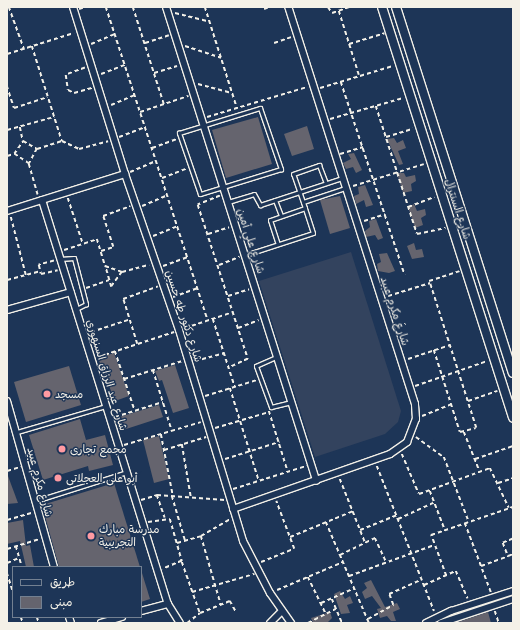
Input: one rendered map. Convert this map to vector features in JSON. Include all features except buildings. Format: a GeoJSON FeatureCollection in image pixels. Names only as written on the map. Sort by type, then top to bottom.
{"type":"FeatureCollection","features":[{"type":"Feature","properties":{"kind":"street","name":"شارع دكتور طه حسين"},"geometry":{"type":"LineString","coordinates":[[73,7],[125,174],[179,330],[211,432],[235,516],[258,573],[290,623]]}},
{"type":"Feature","properties":{"kind":"street","name":"شارع مكرم عبيد"},"geometry":{"type":"LineString","coordinates":[[233,509],[375,460],[400,448],[412,434],[416,419],[415,404],[380,299],[288,7]]}},
{"type":"Feature","properties":{"kind":"street","name":"شارع السنترال"},"geometry":{"type":"LineString","coordinates":[[382,7],[513,418]]}},
{"type":"Feature","properties":{"kind":"street","name":"شارع السنترال"},"geometry":{"type":"LineString","coordinates":[[396,7],[513,373]]}},
{"type":"Feature","properties":{"kind":"street","name":"شارع علي أمين"},"geometry":{"type":"LineString","coordinates":[[166,9],[316,481]]}},
{"type":"Feature","properties":{"kind":"street"},"geometry":{"type":"LineString","coordinates":[[8,211],[125,174]]}},
{"type":"Feature","properties":{"kind":"street","name":"شارع عبد الرزاق السنهوري"},"geometry":{"type":"LineString","coordinates":[[41,200],[168,604],[180,623]]}},
{"type":"Feature","properties":{"kind":"street"},"geometry":{"type":"LineString","coordinates":[[7,310],[71,292]]}},
{"type":"Feature","properties":{"kind":"street","name":"شارع مكرم عبيد"},"geometry":{"type":"LineString","coordinates":[[7,401],[54,566]]}},
{"type":"Feature","properties":{"kind":"street"},"geometry":{"type":"LineString","coordinates":[[426,623],[471,604],[513,591]]}},
{"type":"Feature","properties":{"kind":"street"},"geometry":{"type":"LineString","coordinates":[[441,623],[513,599]]}},
{"type":"Feature","properties":{"kind":"street"},"geometry":{"type":"LineString","coordinates":[[142,612],[168,604]]}},
{"type":"Feature","properties":{"kind":"street"},"geometry":{"type":"LineString","coordinates":[[270,623],[282,611]]}},
{"type":"Feature","properties":{"kind":"street"},"geometry":{"type":"LineString","coordinates":[[101,623],[118,618]]}},
{"type":"Feature","properties":{"kind":"lane"},"geometry":{"type":"LineString","coordinates":[[260,108],[281,166],[278,171],[224,191],[200,194],[180,138],[180,132],[202,122],[260,108]]}},
{"type":"Feature","properties":{"kind":"lane"},"geometry":{"type":"LineString","coordinates":[[245,255],[313,233],[293,174],[319,165],[326,183]]}},
{"type":"Feature","properties":{"kind":"lane"},"geometry":{"type":"LineString","coordinates":[[228,202],[254,194],[259,205],[342,178]]}},
{"type":"Feature","properties":{"kind":"lane"},"geometry":{"type":"LineString","coordinates":[[303,202],[345,188]]}},
{"type":"Feature","properties":{"kind":"lane"},"geometry":{"type":"LineString","coordinates":[[275,200],[281,216]]}},
{"type":"Feature","properties":{"kind":"lane"},"geometry":{"type":"LineString","coordinates":[[278,244],[270,220],[305,208]]}},
{"type":"Feature","properties":{"kind":"lane"},"geometry":{"type":"LineString","coordinates":[[59,256],[74,258],[86,304],[76,309]]}},
{"type":"Feature","properties":{"kind":"lane"},"geometry":{"type":"LineString","coordinates":[[277,357],[256,365],[271,407],[292,402]]}},
{"type":"Feature","properties":{"kind":"lane"},"geometry":{"type":"LineString","coordinates":[[17,432],[106,406]]}},
{"type":"Feature","properties":{"kind":"lane"},"geometry":{"type":"LineString","coordinates":[[35,501],[127,472]]}},
{"type":"Feature","properties":{"kind":"path"},"geometry":{"type":"LineString","coordinates":[[106,7],[208,320]]}},
{"type":"Feature","properties":{"kind":"path"},"geometry":{"type":"LineString","coordinates":[[133,7],[164,104]]}},
{"type":"Feature","properties":{"kind":"path"},"geometry":{"type":"LineString","coordinates":[[205,7],[237,108]]}},
{"type":"Feature","properties":{"kind":"path"},"geometry":{"type":"LineString","coordinates":[[264,9],[269,7]]}},
{"type":"Feature","properties":{"kind":"path"},"geometry":{"type":"LineString","coordinates":[[328,7],[332,13],[349,7]]}},
{"type":"Feature","properties":{"kind":"path"},"geometry":{"type":"LineString","coordinates":[[8,8],[24,49]]}},
{"type":"Feature","properties":{"kind":"path"},"geometry":{"type":"LineString","coordinates":[[166,9],[210,22]]}},
{"type":"Feature","properties":{"kind":"path"},"geometry":{"type":"LineString","coordinates":[[338,10],[359,76]]}},
{"type":"Feature","properties":{"kind":"path"},"geometry":{"type":"LineString","coordinates":[[7,54],[80,31]]}},
{"type":"Feature","properties":{"kind":"path"},"geometry":{"type":"LineString","coordinates":[[349,44],[390,31]]}},
{"type":"Feature","properties":{"kind":"path"},"geometry":{"type":"LineString","coordinates":[[85,46],[115,34]]}},
{"type":"Feature","properties":{"kind":"path"},"geometry":{"type":"LineString","coordinates":[[144,43],[174,34]]}},
{"type":"Feature","properties":{"kind":"path"},"geometry":{"type":"LineString","coordinates":[[274,43],[297,35]]}},
{"type":"Feature","properties":{"kind":"path"},"geometry":{"type":"LineString","coordinates":[[178,44],[221,58]]}},
{"type":"Feature","properties":{"kind":"path"},"geometry":{"type":"LineString","coordinates":[[32,46],[62,142]]}},
{"type":"Feature","properties":{"kind":"path"},"geometry":{"type":"LineString","coordinates":[[154,73],[184,63]]}},
{"type":"Feature","properties":{"kind":"path"},"geometry":{"type":"LineString","coordinates":[[202,122],[237,108],[313,87],[341,82],[400,63]]}},
{"type":"Feature","properties":{"kind":"path"},"geometry":{"type":"LineString","coordinates":[[94,77],[125,65]]}},
{"type":"Feature","properties":{"kind":"path"},"geometry":{"type":"LineString","coordinates":[[91,66],[68,73],[66,77],[67,85],[70,92],[74,93],[97,86]]}},
{"type":"Feature","properties":{"kind":"path"},"geometry":{"type":"LineString","coordinates":[[189,81],[232,93]]}},
{"type":"Feature","properties":{"kind":"path"},"geometry":{"type":"LineString","coordinates":[[341,82],[353,112],[373,180],[405,275]]}},
{"type":"Feature","properties":{"kind":"path"},"geometry":{"type":"LineString","coordinates":[[7,86],[14,108],[48,97]]}},
{"type":"Feature","properties":{"kind":"path"},"geometry":{"type":"LineString","coordinates":[[104,107],[135,95]]}},
{"type":"Feature","properties":{"kind":"path"},"geometry":{"type":"LineString","coordinates":[[140,112],[194,95]]}},
{"type":"Feature","properties":{"kind":"path"},"geometry":{"type":"LineString","coordinates":[[324,121],[411,96]]}},
{"type":"Feature","properties":{"kind":"path"},"geometry":{"type":"LineString","coordinates":[[376,106],[418,236],[452,226]]}},
{"type":"Feature","properties":{"kind":"path"},"geometry":{"type":"LineString","coordinates":[[7,130],[54,117]]}},
{"type":"Feature","properties":{"kind":"path"},"geometry":{"type":"LineString","coordinates":[[23,141],[37,149],[62,142],[79,150],[114,139],[145,126]]}},
{"type":"Feature","properties":{"kind":"path"},"geometry":{"type":"LineString","coordinates":[[386,137],[420,126]]}},
{"type":"Feature","properties":{"kind":"path"},"geometry":{"type":"LineString","coordinates":[[7,156],[14,154],[23,141],[20,127]]}},
{"type":"Feature","properties":{"kind":"path"},"geometry":{"type":"LineString","coordinates":[[152,148],[180,138]]}},
{"type":"Feature","properties":{"kind":"path"},"geometry":{"type":"LineString","coordinates":[[335,155],[363,147]]}},
{"type":"Feature","properties":{"kind":"path"},"geometry":{"type":"LineString","coordinates":[[29,164],[37,149]]}},
{"type":"Feature","properties":{"kind":"path"},"geometry":{"type":"LineString","coordinates":[[14,154],[29,164],[41,200]]}},
{"type":"Feature","properties":{"kind":"path"},"geometry":{"type":"LineString","coordinates":[[125,174],[156,161]]}},
{"type":"Feature","properties":{"kind":"path"},"geometry":{"type":"LineString","coordinates":[[345,188],[432,162]]}},
{"type":"Feature","properties":{"kind":"path"},"geometry":{"type":"LineString","coordinates":[[162,178],[190,168]]}},
{"type":"Feature","properties":{"kind":"path"},"geometry":{"type":"LineString","coordinates":[[224,191],[198,204],[248,360],[229,368]]}},
{"type":"Feature","properties":{"kind":"path"},"geometry":{"type":"LineString","coordinates":[[66,192],[83,244]]}},
{"type":"Feature","properties":{"kind":"path"},"geometry":{"type":"LineString","coordinates":[[408,207],[442,194]]}},
{"type":"Feature","properties":{"kind":"path"},"geometry":{"type":"LineString","coordinates":[[101,251],[113,247],[103,216],[168,195]]}},
{"type":"Feature","properties":{"kind":"path"},"geometry":{"type":"LineString","coordinates":[[8,211],[26,275]]}},
{"type":"Feature","properties":{"kind":"path"},"geometry":{"type":"LineString","coordinates":[[356,223],[385,214]]}},
{"type":"Feature","properties":{"kind":"path"},"geometry":{"type":"LineString","coordinates":[[208,234],[235,224]]}},
{"type":"Feature","properties":{"kind":"path"},"geometry":{"type":"LineString","coordinates":[[148,238],[178,226]]}},
{"type":"Feature","properties":{"kind":"path"},"geometry":{"type":"LineString","coordinates":[[63,268],[42,274],[39,265],[97,239],[111,287],[122,272]]}},
{"type":"Feature","properties":{"kind":"path"},"geometry":{"type":"LineString","coordinates":[[218,265],[245,255]]}},
{"type":"Feature","properties":{"kind":"path"},"geometry":{"type":"LineString","coordinates":[[105,266],[122,272],[158,266],[188,257]]}},
{"type":"Feature","properties":{"kind":"path"},"geometry":{"type":"LineString","coordinates":[[380,299],[430,283],[432,279],[466,268]]}},
{"type":"Feature","properties":{"kind":"path"},"geometry":{"type":"LineString","coordinates":[[7,280],[40,270]]}},
{"type":"Feature","properties":{"kind":"path"},"geometry":{"type":"LineString","coordinates":[[82,290],[109,280]]}},
{"type":"Feature","properties":{"kind":"path"},"geometry":{"type":"LineString","coordinates":[[430,283],[476,427],[464,432]]}},
{"type":"Feature","properties":{"kind":"path"},"geometry":{"type":"LineString","coordinates":[[137,344],[123,299],[164,284]]}},
{"type":"Feature","properties":{"kind":"path"},"geometry":{"type":"LineString","coordinates":[[228,296],[255,287]]}},
{"type":"Feature","properties":{"kind":"path"},"geometry":{"type":"LineString","coordinates":[[169,299],[198,288]]}},
{"type":"Feature","properties":{"kind":"path"},"geometry":{"type":"LineString","coordinates":[[92,359],[233,312]]}},
{"type":"Feature","properties":{"kind":"path"},"geometry":{"type":"LineString","coordinates":[[238,328],[265,318]]}},
{"type":"Feature","properties":{"kind":"path"},"geometry":{"type":"LineString","coordinates":[[213,319],[235,387]]}},
{"type":"Feature","properties":{"kind":"path"},"geometry":{"type":"LineString","coordinates":[[84,334],[129,320]]}},
{"type":"Feature","properties":{"kind":"path"},"geometry":{"type":"LineString","coordinates":[[400,361],[450,345]]}},
{"type":"Feature","properties":{"kind":"path"},"geometry":{"type":"LineString","coordinates":[[434,350],[460,431],[464,432],[480,472]]}},
{"type":"Feature","properties":{"kind":"path"},"geometry":{"type":"LineString","coordinates":[[115,351],[135,411]]}},
{"type":"Feature","properties":{"kind":"path"},"geometry":{"type":"LineString","coordinates":[[124,379],[224,352]]}},
{"type":"Feature","properties":{"kind":"path"},"geometry":{"type":"LineString","coordinates":[[410,388],[494,359]]}},
{"type":"Feature","properties":{"kind":"path"},"geometry":{"type":"LineString","coordinates":[[153,370],[172,431]]}},
{"type":"Feature","properties":{"kind":"path"},"geometry":{"type":"LineString","coordinates":[[200,398],[230,388],[259,381]]}},
{"type":"Feature","properties":{"kind":"path"},"geometry":{"type":"LineString","coordinates":[[230,388],[259,481]]}},
{"type":"Feature","properties":{"kind":"path"},"geometry":{"type":"LineString","coordinates":[[468,401],[504,389]]}},
{"type":"Feature","properties":{"kind":"path"},"geometry":{"type":"LineString","coordinates":[[110,419],[163,402]]}},
{"type":"Feature","properties":{"kind":"path"},"geometry":{"type":"LineString","coordinates":[[416,419],[451,404]]}},
{"type":"Feature","properties":{"kind":"path"},"geometry":{"type":"LineString","coordinates":[[267,406],[288,472]]}},
{"type":"Feature","properties":{"kind":"path"},"geometry":{"type":"LineString","coordinates":[[164,450],[240,421],[269,412]]}},
{"type":"Feature","properties":{"kind":"path"},"geometry":{"type":"LineString","coordinates":[[119,446],[207,421]]}},
{"type":"Feature","properties":{"kind":"path"},"geometry":{"type":"LineString","coordinates":[[161,434],[173,496],[186,540]]}},
{"type":"Feature","properties":{"kind":"path"},"geometry":{"type":"LineString","coordinates":[[412,434],[444,457],[469,522]]}},
{"type":"Feature","properties":{"kind":"path"},"geometry":{"type":"LineString","coordinates":[[219,461],[279,442]]}},
{"type":"Feature","properties":{"kind":"path"},"geometry":{"type":"LineString","coordinates":[[182,444],[191,497]]}},
{"type":"Feature","properties":{"kind":"path"},"geometry":{"type":"LineString","coordinates":[[475,459],[513,446]]}},
{"type":"Feature","properties":{"kind":"path"},"geometry":{"type":"LineString","coordinates":[[400,448],[418,494],[491,469],[509,508]]}},
{"type":"Feature","properties":{"kind":"path"},"geometry":{"type":"LineString","coordinates":[[375,460],[437,618]]}},
{"type":"Feature","properties":{"kind":"path"},"geometry":{"type":"LineString","coordinates":[[228,491],[312,465]]}},
{"type":"Feature","properties":{"kind":"path"},"geometry":{"type":"LineString","coordinates":[[7,471],[26,466]]}},
{"type":"Feature","properties":{"kind":"path"},"geometry":{"type":"LineString","coordinates":[[338,473],[365,542]]}},
{"type":"Feature","properties":{"kind":"path"},"geometry":{"type":"LineString","coordinates":[[498,483],[513,478]]}},
{"type":"Feature","properties":{"kind":"path"},"geometry":{"type":"LineString","coordinates":[[430,491],[445,530]]}},
{"type":"Feature","properties":{"kind":"path"},"geometry":{"type":"LineString","coordinates":[[136,501],[157,495],[230,501]]}},
{"type":"Feature","properties":{"kind":"path"},"geometry":{"type":"LineString","coordinates":[[157,495],[165,518]]}},
{"type":"Feature","properties":{"kind":"path"},"geometry":{"type":"LineString","coordinates":[[254,565],[293,549],[274,495]]}},
{"type":"Feature","properties":{"kind":"path"},"geometry":{"type":"LineString","coordinates":[[398,519],[435,502]]}},
{"type":"Feature","properties":{"kind":"path"},"geometry":{"type":"LineString","coordinates":[[446,576],[431,535],[513,507]]}},
{"type":"Feature","properties":{"kind":"path"},"geometry":{"type":"LineString","coordinates":[[7,520],[38,511]]}},
{"type":"Feature","properties":{"kind":"path"},"geometry":{"type":"LineString","coordinates":[[289,537],[353,511]]}},
{"type":"Feature","properties":{"kind":"path"},"geometry":{"type":"LineString","coordinates":[[360,530],[397,515]]}},
{"type":"Feature","properties":{"kind":"path"},"geometry":{"type":"LineString","coordinates":[[178,543],[201,536],[235,516]]}},
{"type":"Feature","properties":{"kind":"path"},"geometry":{"type":"LineString","coordinates":[[143,523],[170,518],[182,562],[200,613]]}},
{"type":"Feature","properties":{"kind":"path"},"geometry":{"type":"LineString","coordinates":[[326,522],[369,623]]}},
{"type":"Feature","properties":{"kind":"path"},"geometry":{"type":"LineString","coordinates":[[465,523],[493,598]]}},
{"type":"Feature","properties":{"kind":"path"},"geometry":{"type":"LineString","coordinates":[[201,536],[221,605]]}},
{"type":"Feature","properties":{"kind":"path"},"geometry":{"type":"LineString","coordinates":[[7,549],[45,537]]}},
{"type":"Feature","properties":{"kind":"path"},"geometry":{"type":"LineString","coordinates":[[340,554],[376,538],[386,563]]}},
{"type":"Feature","properties":{"kind":"path"},"geometry":{"type":"LineString","coordinates":[[508,556],[503,542],[513,539]]}},
{"type":"Feature","properties":{"kind":"path"},"geometry":{"type":"LineString","coordinates":[[349,576],[434,545]]}},
{"type":"Feature","properties":{"kind":"path"},"geometry":{"type":"LineString","coordinates":[[16,546],[22,566]]}},
{"type":"Feature","properties":{"kind":"path"},"geometry":{"type":"LineString","coordinates":[[481,566],[513,554]]}},
{"type":"Feature","properties":{"kind":"path"},"geometry":{"type":"LineString","coordinates":[[7,562],[19,558]]}},
{"type":"Feature","properties":{"kind":"path"},"geometry":{"type":"LineString","coordinates":[[158,570],[182,562]]}},
{"type":"Feature","properties":{"kind":"path"},"geometry":{"type":"LineString","coordinates":[[270,593],[343,562]]}},
{"type":"Feature","properties":{"kind":"path"},"geometry":{"type":"LineString","coordinates":[[424,585],[457,572],[471,604]]}},
{"type":"Feature","properties":{"kind":"path"},"geometry":{"type":"LineString","coordinates":[[7,573],[12,589]]}},
{"type":"Feature","properties":{"kind":"path"},"geometry":{"type":"LineString","coordinates":[[192,592],[258,573]]}},
{"type":"Feature","properties":{"kind":"path"},"geometry":{"type":"LineString","coordinates":[[308,577],[326,614]]}},
{"type":"Feature","properties":{"kind":"path"},"geometry":{"type":"LineString","coordinates":[[367,619],[393,605],[389,594],[422,579]]}},
{"type":"Feature","properties":{"kind":"path"},"geometry":{"type":"LineString","coordinates":[[320,603],[354,588]]}},
{"type":"Feature","properties":{"kind":"path"},"geometry":{"type":"LineString","coordinates":[[332,598],[342,623]]}},
{"type":"Feature","properties":{"kind":"path"},"geometry":{"type":"LineString","coordinates":[[187,623],[200,613],[231,601],[236,612]]}},
{"type":"Feature","properties":{"kind":"path"},"geometry":{"type":"LineString","coordinates":[[493,605],[499,623]]}},
{"type":"Feature","properties":{"kind":"path"},"geometry":{"type":"LineString","coordinates":[[308,623],[336,609]]}},
{"type":"Feature","properties":{"kind":"path"},"geometry":{"type":"LineString","coordinates":[[35,623],[39,622]]}},
{"type":"Feature","properties":{"kind":"shaded area"},"geometry":{"type":"Polygon","coordinates":[[[351,252],[401,411],[398,422],[385,434],[315,457],[259,281],[351,252]]]}},
{"type":"Feature","properties":{"kind":"place","name":"مسجد"},"geometry":{"type":"Point","coordinates":[47,394]}},
{"type":"Feature","properties":{"kind":"place","name":"مجمع تجارى"},"geometry":{"type":"Point","coordinates":[62,449]}},
{"type":"Feature","properties":{"kind":"place","name":"أبو على العجلاتى"},"geometry":{"type":"Point","coordinates":[58,478]}},
{"type":"Feature","properties":{"kind":"place","name":"مدرسة مبارك التجريبية"},"geometry":{"type":"Point","coordinates":[91,536]}}]}
